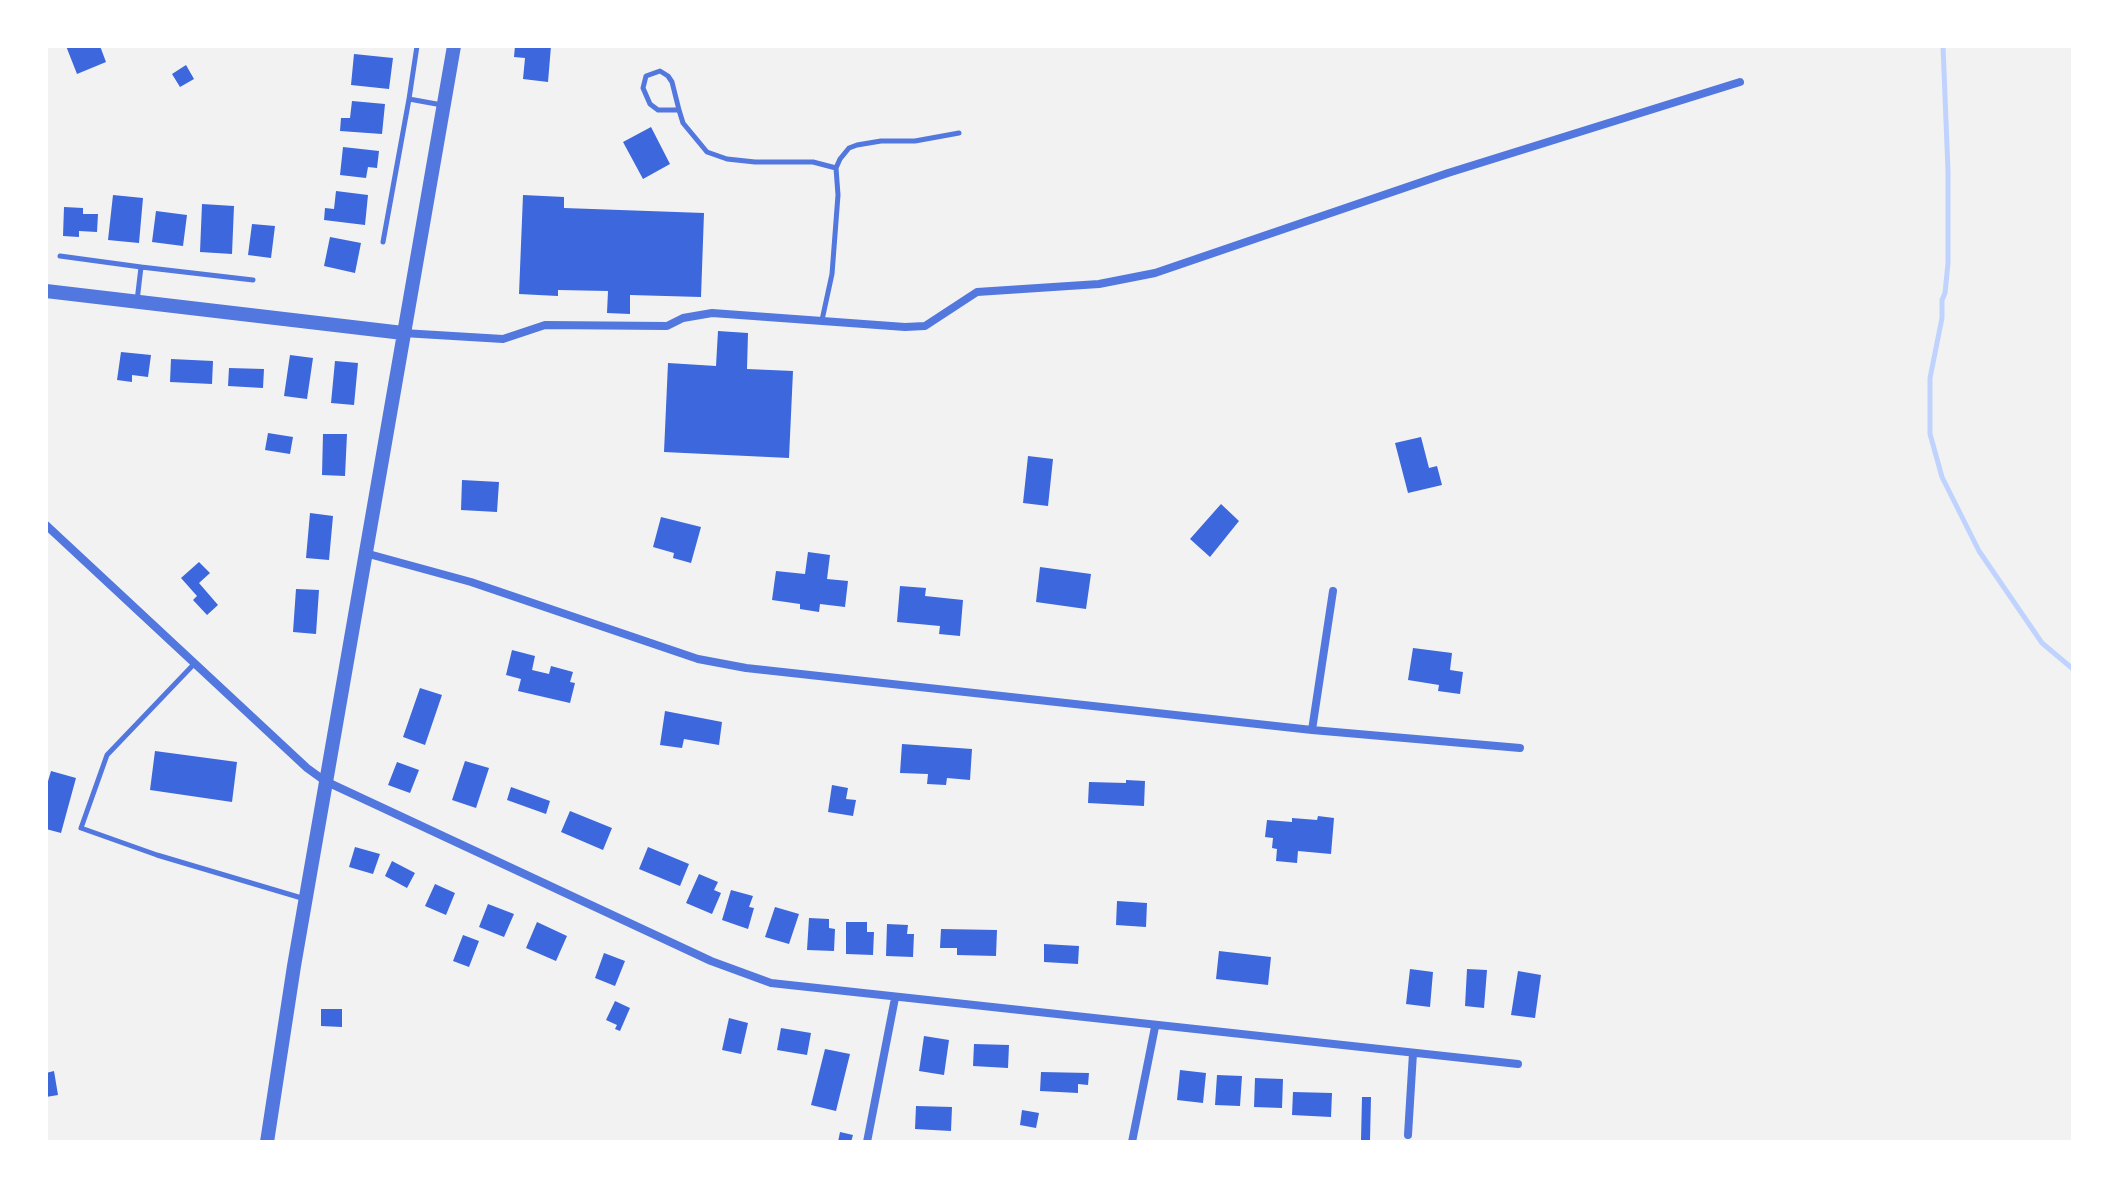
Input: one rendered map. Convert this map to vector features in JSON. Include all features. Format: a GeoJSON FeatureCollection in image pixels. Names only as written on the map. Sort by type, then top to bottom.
{"type":"FeatureCollection","features":[{"type":"Feature","properties":{"kind":"street"},"geometry":{"type":"LineString","coordinates":[[267,1142],[325,781],[454,46]]}},
{"type":"Feature","properties":{"kind":"street"},"geometry":{"type":"LineString","coordinates":[[46,291],[403,333],[503,339],[545,325],[667,326],[683,318],[712,313],[925,326],[977,292],[1099,284],[1155,273],[1448,173],[1740,82]]}},
{"type":"Feature","properties":{"kind":"street"},"geometry":{"type":"LineString","coordinates":[[46,525],[307,768],[325,781],[711,961],[771,983],[1518,1064]]}},
{"type":"Feature","properties":{"kind":"street"},"geometry":{"type":"LineString","coordinates":[[364,553],[471,582],[698,659],[746,668],[1312,730],[1520,748]]}},
{"type":"Feature","properties":{"kind":"street"},"geometry":{"type":"LineString","coordinates":[[1312,730],[1333,591]]}},
{"type":"Feature","properties":{"kind":"street"},"geometry":{"type":"LineString","coordinates":[[867,1142],[895,998]]}},
{"type":"Feature","properties":{"kind":"street"},"geometry":{"type":"LineString","coordinates":[[1132,1142],[1155,1027]]}},
{"type":"Feature","properties":{"kind":"street"},"geometry":{"type":"LineString","coordinates":[[1408,1135],[1413,1053]]}},
{"type":"Feature","properties":{"kind":"lane"},"geometry":{"type":"LineString","coordinates":[[383,242],[417,46]]}},
{"type":"Feature","properties":{"kind":"lane"},"geometry":{"type":"LineString","coordinates":[[679,110],[658,110],[650,104],[643,88],[646,76],[660,71],[668,76],[688,133],[707,152],[741,160],[813,162],[836,168]]}},
{"type":"Feature","properties":{"kind":"lane"},"geometry":{"type":"LineString","coordinates":[[409,99],[443,106]]}},
{"type":"Feature","properties":{"kind":"lane"},"geometry":{"type":"LineString","coordinates":[[822,321],[832,274],[838,195],[836,168],[845,153],[857,145],[915,141],[959,133]]}},
{"type":"Feature","properties":{"kind":"lane"},"geometry":{"type":"LineString","coordinates":[[60,256],[253,280]]}},
{"type":"Feature","properties":{"kind":"lane"},"geometry":{"type":"LineString","coordinates":[[137,302],[141,267]]}},
{"type":"Feature","properties":{"kind":"lane"},"geometry":{"type":"LineString","coordinates":[[195,663],[107,755],[81,828],[157,855],[305,899]]}},
{"type":"Feature","properties":{"kind":"building"},"geometry":{"type":"Polygon","coordinates":[[[66,46],[100,46],[106,62],[77,74],[66,46]]]}},
{"type":"Feature","properties":{"kind":"building"},"geometry":{"type":"Polygon","coordinates":[[[515,46],[551,46],[548,82],[523,79],[525,58],[514,57],[515,46]]]}},
{"type":"Feature","properties":{"kind":"building"},"geometry":{"type":"Polygon","coordinates":[[[354,54],[393,58],[389,89],[351,85],[354,54]]]}},
{"type":"Feature","properties":{"kind":"building"},"geometry":{"type":"Polygon","coordinates":[[[186,65],[194,79],[180,87],[172,74],[186,65]]]}},
{"type":"Feature","properties":{"kind":"building"},"geometry":{"type":"Polygon","coordinates":[[[352,101],[385,104],[382,134],[340,131],[341,118],[350,118],[352,101]]]}},
{"type":"Feature","properties":{"kind":"building"},"geometry":{"type":"Polygon","coordinates":[[[651,127],[670,164],[643,179],[623,142],[651,127]]]}},
{"type":"Feature","properties":{"kind":"building"},"geometry":{"type":"Polygon","coordinates":[[[343,147],[379,151],[377,168],[368,167],[366,178],[340,175],[343,147]]]}},
{"type":"Feature","properties":{"kind":"building"},"geometry":{"type":"Polygon","coordinates":[[[336,191],[368,195],[365,225],[324,220],[325,208],[334,209],[336,191]]]}},
{"type":"Feature","properties":{"kind":"building"},"geometry":{"type":"Polygon","coordinates":[[[113,195],[143,198],[139,243],[108,240],[113,195]]]}},
{"type":"Feature","properties":{"kind":"building"},"geometry":{"type":"Polygon","coordinates":[[[523,195],[564,197],[564,208],[704,213],[701,297],[630,295],[630,314],[607,313],[608,291],[558,290],[558,296],[519,294],[523,195]]]}},
{"type":"Feature","properties":{"kind":"building"},"geometry":{"type":"Polygon","coordinates":[[[202,204],[234,206],[232,254],[200,252],[202,204]]]}},
{"type":"Feature","properties":{"kind":"building"},"geometry":{"type":"Polygon","coordinates":[[[64,207],[83,208],[83,214],[98,214],[97,232],[79,231],[79,237],[63,236],[64,207]]]}},
{"type":"Feature","properties":{"kind":"building"},"geometry":{"type":"Polygon","coordinates":[[[156,211],[187,215],[183,246],[152,242],[156,211]]]}},
{"type":"Feature","properties":{"kind":"building"},"geometry":{"type":"Polygon","coordinates":[[[252,224],[275,226],[271,258],[248,255],[252,224]]]}},
{"type":"Feature","properties":{"kind":"building"},"geometry":{"type":"Polygon","coordinates":[[[330,237],[361,243],[355,273],[324,266],[330,237]]]}},
{"type":"Feature","properties":{"kind":"building"},"geometry":{"type":"Polygon","coordinates":[[[718,331],[748,333],[747,369],[793,371],[789,458],[664,452],[668,363],[716,366],[718,331]]]}},
{"type":"Feature","properties":{"kind":"building"},"geometry":{"type":"Polygon","coordinates":[[[121,352],[151,355],[148,377],[132,375],[132,382],[117,380],[121,352]]]}},
{"type":"Feature","properties":{"kind":"building"},"geometry":{"type":"Polygon","coordinates":[[[290,355],[313,358],[307,399],[284,396],[290,355]]]}},
{"type":"Feature","properties":{"kind":"building"},"geometry":{"type":"Polygon","coordinates":[[[171,359],[213,361],[212,384],[170,382],[171,359]]]}},
{"type":"Feature","properties":{"kind":"building"},"geometry":{"type":"Polygon","coordinates":[[[335,361],[358,363],[354,405],[331,403],[335,361]]]}},
{"type":"Feature","properties":{"kind":"building"},"geometry":{"type":"Polygon","coordinates":[[[229,368],[264,369],[263,388],[228,386],[229,368]]]}},
{"type":"Feature","properties":{"kind":"building"},"geometry":{"type":"Polygon","coordinates":[[[268,433],[293,437],[290,454],[265,450],[268,433]]]}},
{"type":"Feature","properties":{"kind":"building"},"geometry":{"type":"Polygon","coordinates":[[[323,434],[347,434],[345,476],[322,475],[323,434]]]}},
{"type":"Feature","properties":{"kind":"building"},"geometry":{"type":"Polygon","coordinates":[[[1421,437],[1429,468],[1437,466],[1442,485],[1408,493],[1395,443],[1421,437]]]}},
{"type":"Feature","properties":{"kind":"building"},"geometry":{"type":"Polygon","coordinates":[[[1028,456],[1053,459],[1048,506],[1023,503],[1028,456]]]}},
{"type":"Feature","properties":{"kind":"building"},"geometry":{"type":"Polygon","coordinates":[[[462,480],[499,482],[497,512],[461,510],[462,480]]]}},
{"type":"Feature","properties":{"kind":"building"},"geometry":{"type":"Polygon","coordinates":[[[1221,504],[1239,521],[1210,557],[1190,539],[1221,504]]]}},
{"type":"Feature","properties":{"kind":"building"},"geometry":{"type":"Polygon","coordinates":[[[310,513],[333,516],[329,560],[306,558],[310,513]]]}},
{"type":"Feature","properties":{"kind":"building"},"geometry":{"type":"Polygon","coordinates":[[[661,517],[701,527],[691,563],[673,558],[674,553],[653,547],[661,517]]]}},
{"type":"Feature","properties":{"kind":"building"},"geometry":{"type":"Polygon","coordinates":[[[808,552],[830,555],[827,579],[848,581],[845,607],[820,604],[819,612],[800,609],[800,604],[772,600],[776,571],[805,574],[808,552]]]}},
{"type":"Feature","properties":{"kind":"building"},"geometry":{"type":"Polygon","coordinates":[[[199,562],[210,573],[199,583],[218,605],[207,615],[193,600],[197,596],[181,578],[199,562]]]}},
{"type":"Feature","properties":{"kind":"building"},"geometry":{"type":"Polygon","coordinates":[[[1040,567],[1091,574],[1086,609],[1036,602],[1040,567]]]}},
{"type":"Feature","properties":{"kind":"building"},"geometry":{"type":"Polygon","coordinates":[[[900,586],[926,588],[925,596],[963,600],[960,636],[939,634],[940,626],[897,622],[900,586]]]}},
{"type":"Feature","properties":{"kind":"building"},"geometry":{"type":"Polygon","coordinates":[[[296,589],[319,590],[316,634],[293,632],[296,589]]]}},
{"type":"Feature","properties":{"kind":"building"},"geometry":{"type":"Polygon","coordinates":[[[1413,648],[1452,653],[1450,670],[1463,672],[1460,694],[1438,691],[1439,685],[1408,680],[1413,648]]]}},
{"type":"Feature","properties":{"kind":"building"},"geometry":{"type":"Polygon","coordinates":[[[512,650],[535,656],[532,670],[549,674],[551,666],[573,672],[570,682],[575,683],[570,703],[518,691],[521,679],[506,675],[512,650]]]}},
{"type":"Feature","properties":{"kind":"building"},"geometry":{"type":"Polygon","coordinates":[[[420,688],[442,695],[425,745],[403,737],[420,688]]]}},
{"type":"Feature","properties":{"kind":"building"},"geometry":{"type":"Polygon","coordinates":[[[665,711],[722,722],[719,745],[684,739],[682,748],[660,745],[665,711]]]}},
{"type":"Feature","properties":{"kind":"building"},"geometry":{"type":"Polygon","coordinates":[[[902,744],[972,749],[970,780],[947,778],[946,785],[927,784],[928,774],[900,773],[902,744]]]}},
{"type":"Feature","properties":{"kind":"building"},"geometry":{"type":"Polygon","coordinates":[[[155,751],[237,762],[232,802],[150,790],[155,751]]]}},
{"type":"Feature","properties":{"kind":"building"},"geometry":{"type":"Polygon","coordinates":[[[465,761],[489,768],[476,808],[452,800],[465,761]]]}},
{"type":"Feature","properties":{"kind":"building"},"geometry":{"type":"Polygon","coordinates":[[[397,762],[419,770],[410,793],[388,785],[397,762]]]}},
{"type":"Feature","properties":{"kind":"building"},"geometry":{"type":"Polygon","coordinates":[[[51,771],[76,778],[61,833],[46,829],[46,788],[51,771]]]}},
{"type":"Feature","properties":{"kind":"building"},"geometry":{"type":"Polygon","coordinates":[[[1126,780],[1145,781],[1144,806],[1088,803],[1089,782],[1126,783],[1126,780]]]}},
{"type":"Feature","properties":{"kind":"building"},"geometry":{"type":"Polygon","coordinates":[[[832,785],[848,788],[846,799],[856,800],[853,816],[828,812],[832,785]]]}},
{"type":"Feature","properties":{"kind":"building"},"geometry":{"type":"Polygon","coordinates":[[[511,787],[550,801],[546,814],[507,800],[511,787]]]}},
{"type":"Feature","properties":{"kind":"building"},"geometry":{"type":"Polygon","coordinates":[[[570,811],[612,828],[603,850],[561,832],[570,811]]]}},
{"type":"Feature","properties":{"kind":"building"},"geometry":{"type":"Polygon","coordinates":[[[1318,816],[1334,818],[1331,854],[1298,851],[1297,863],[1276,861],[1277,849],[1272,848],[1273,838],[1265,837],[1267,820],[1292,822],[1292,818],[1317,820],[1318,816]]]}},
{"type":"Feature","properties":{"kind":"building"},"geometry":{"type":"Polygon","coordinates":[[[355,847],[380,854],[373,874],[349,867],[355,847]]]}},
{"type":"Feature","properties":{"kind":"building"},"geometry":{"type":"Polygon","coordinates":[[[648,847],[689,864],[680,886],[639,869],[648,847]]]}},
{"type":"Feature","properties":{"kind":"building"},"geometry":{"type":"Polygon","coordinates":[[[392,861],[415,873],[407,888],[385,876],[392,861]]]}},
{"type":"Feature","properties":{"kind":"building"},"geometry":{"type":"Polygon","coordinates":[[[699,874],[718,882],[714,890],[721,893],[712,914],[686,903],[699,874]]]}},
{"type":"Feature","properties":{"kind":"building"},"geometry":{"type":"Polygon","coordinates":[[[435,884],[455,893],[446,915],[425,906],[435,884]]]}},
{"type":"Feature","properties":{"kind":"building"},"geometry":{"type":"Polygon","coordinates":[[[731,890],[753,896],[749,907],[754,908],[748,929],[722,920],[731,890]]]}},
{"type":"Feature","properties":{"kind":"building"},"geometry":{"type":"Polygon","coordinates":[[[1117,901],[1147,903],[1146,927],[1116,925],[1117,901]]]}},
{"type":"Feature","properties":{"kind":"building"},"geometry":{"type":"Polygon","coordinates":[[[488,904],[514,914],[504,937],[479,927],[488,904]]]}},
{"type":"Feature","properties":{"kind":"building"},"geometry":{"type":"Polygon","coordinates":[[[775,907],[799,914],[789,944],[765,937],[775,907]]]}},
{"type":"Feature","properties":{"kind":"building"},"geometry":{"type":"Polygon","coordinates":[[[809,918],[829,919],[829,928],[835,929],[834,951],[807,950],[809,918]]]}},
{"type":"Feature","properties":{"kind":"building"},"geometry":{"type":"Polygon","coordinates":[[[537,922],[567,936],[556,961],[526,948],[537,922]]]}},
{"type":"Feature","properties":{"kind":"building"},"geometry":{"type":"Polygon","coordinates":[[[846,922],[867,922],[867,932],[874,932],[873,955],[846,954],[846,922]]]}},
{"type":"Feature","properties":{"kind":"building"},"geometry":{"type":"Polygon","coordinates":[[[887,924],[908,925],[907,934],[914,934],[913,957],[886,956],[887,924]]]}},
{"type":"Feature","properties":{"kind":"building"},"geometry":{"type":"Polygon","coordinates":[[[941,929],[997,930],[996,956],[957,955],[957,948],[940,948],[941,929]]]}},
{"type":"Feature","properties":{"kind":"building"},"geometry":{"type":"Polygon","coordinates":[[[463,935],[479,941],[469,967],[453,961],[463,935]]]}},
{"type":"Feature","properties":{"kind":"building"},"geometry":{"type":"Polygon","coordinates":[[[1044,944],[1079,946],[1078,964],[1044,962],[1044,944]]]}},
{"type":"Feature","properties":{"kind":"building"},"geometry":{"type":"Polygon","coordinates":[[[1219,951],[1271,957],[1268,985],[1216,979],[1219,951]]]}},
{"type":"Feature","properties":{"kind":"building"},"geometry":{"type":"Polygon","coordinates":[[[604,953],[625,961],[615,986],[595,978],[604,953]]]}},
{"type":"Feature","properties":{"kind":"building"},"geometry":{"type":"Polygon","coordinates":[[[1410,969],[1433,972],[1430,1007],[1406,1004],[1410,969]]]}},
{"type":"Feature","properties":{"kind":"building"},"geometry":{"type":"Polygon","coordinates":[[[1467,969],[1487,970],[1484,1008],[1465,1006],[1467,969]]]}},
{"type":"Feature","properties":{"kind":"building"},"geometry":{"type":"Polygon","coordinates":[[[1518,971],[1541,975],[1535,1018],[1511,1015],[1518,971]]]}},
{"type":"Feature","properties":{"kind":"building"},"geometry":{"type":"Polygon","coordinates":[[[615,1001],[630,1008],[620,1031],[615,1029],[617,1025],[606,1020],[615,1001]]]}},
{"type":"Feature","properties":{"kind":"building"},"geometry":{"type":"Polygon","coordinates":[[[321,1009],[342,1009],[342,1027],[321,1026],[321,1009]]]}},
{"type":"Feature","properties":{"kind":"building"},"geometry":{"type":"Polygon","coordinates":[[[729,1018],[748,1023],[741,1054],[722,1050],[729,1018]]]}},
{"type":"Feature","properties":{"kind":"building"},"geometry":{"type":"Polygon","coordinates":[[[781,1028],[811,1033],[807,1055],[777,1050],[781,1028]]]}},
{"type":"Feature","properties":{"kind":"building"},"geometry":{"type":"Polygon","coordinates":[[[924,1036],[949,1040],[944,1075],[919,1071],[924,1036]]]}},
{"type":"Feature","properties":{"kind":"building"},"geometry":{"type":"Polygon","coordinates":[[[974,1044],[1009,1045],[1008,1068],[973,1066],[974,1044]]]}},
{"type":"Feature","properties":{"kind":"building"},"geometry":{"type":"Polygon","coordinates":[[[825,1049],[850,1054],[836,1111],[811,1105],[825,1049]]]}},
{"type":"Feature","properties":{"kind":"building"},"geometry":{"type":"Polygon","coordinates":[[[1180,1070],[1206,1073],[1203,1103],[1177,1100],[1180,1070]]]}},
{"type":"Feature","properties":{"kind":"building"},"geometry":{"type":"Polygon","coordinates":[[[54,1071],[58,1095],[46,1097],[46,1073],[54,1071]]]}},
{"type":"Feature","properties":{"kind":"building"},"geometry":{"type":"Polygon","coordinates":[[[1041,1072],[1089,1073],[1088,1085],[1078,1084],[1078,1093],[1040,1091],[1041,1072]]]}},
{"type":"Feature","properties":{"kind":"building"},"geometry":{"type":"Polygon","coordinates":[[[1217,1075],[1242,1076],[1240,1106],[1215,1105],[1217,1075]]]}},
{"type":"Feature","properties":{"kind":"building"},"geometry":{"type":"Polygon","coordinates":[[[1255,1078],[1283,1079],[1282,1108],[1254,1107],[1255,1078]]]}},
{"type":"Feature","properties":{"kind":"building"},"geometry":{"type":"Polygon","coordinates":[[[1293,1092],[1332,1093],[1331,1117],[1292,1115],[1293,1092]]]}},
{"type":"Feature","properties":{"kind":"building"},"geometry":{"type":"Polygon","coordinates":[[[1362,1097],[1371,1097],[1370,1140],[1361,1140],[1362,1097]]]}},
{"type":"Feature","properties":{"kind":"building"},"geometry":{"type":"Polygon","coordinates":[[[916,1106],[952,1107],[951,1131],[915,1129],[916,1106]]]}},
{"type":"Feature","properties":{"kind":"building"},"geometry":{"type":"Polygon","coordinates":[[[1022,1110],[1039,1113],[1036,1128],[1020,1125],[1022,1110]]]}},
{"type":"Feature","properties":{"kind":"building"},"geometry":{"type":"Polygon","coordinates":[[[840,1132],[853,1135],[851,1142],[838,1142],[840,1132]]]}},
{"type":"Feature","properties":{"kind":"waterway"},"geometry":{"type":"LineString","coordinates":[[1943,46],[1948,263],[1942,318],[1930,378],[1930,434],[1942,477],[1979,551],[2042,643],[2073,669]]}}]}
